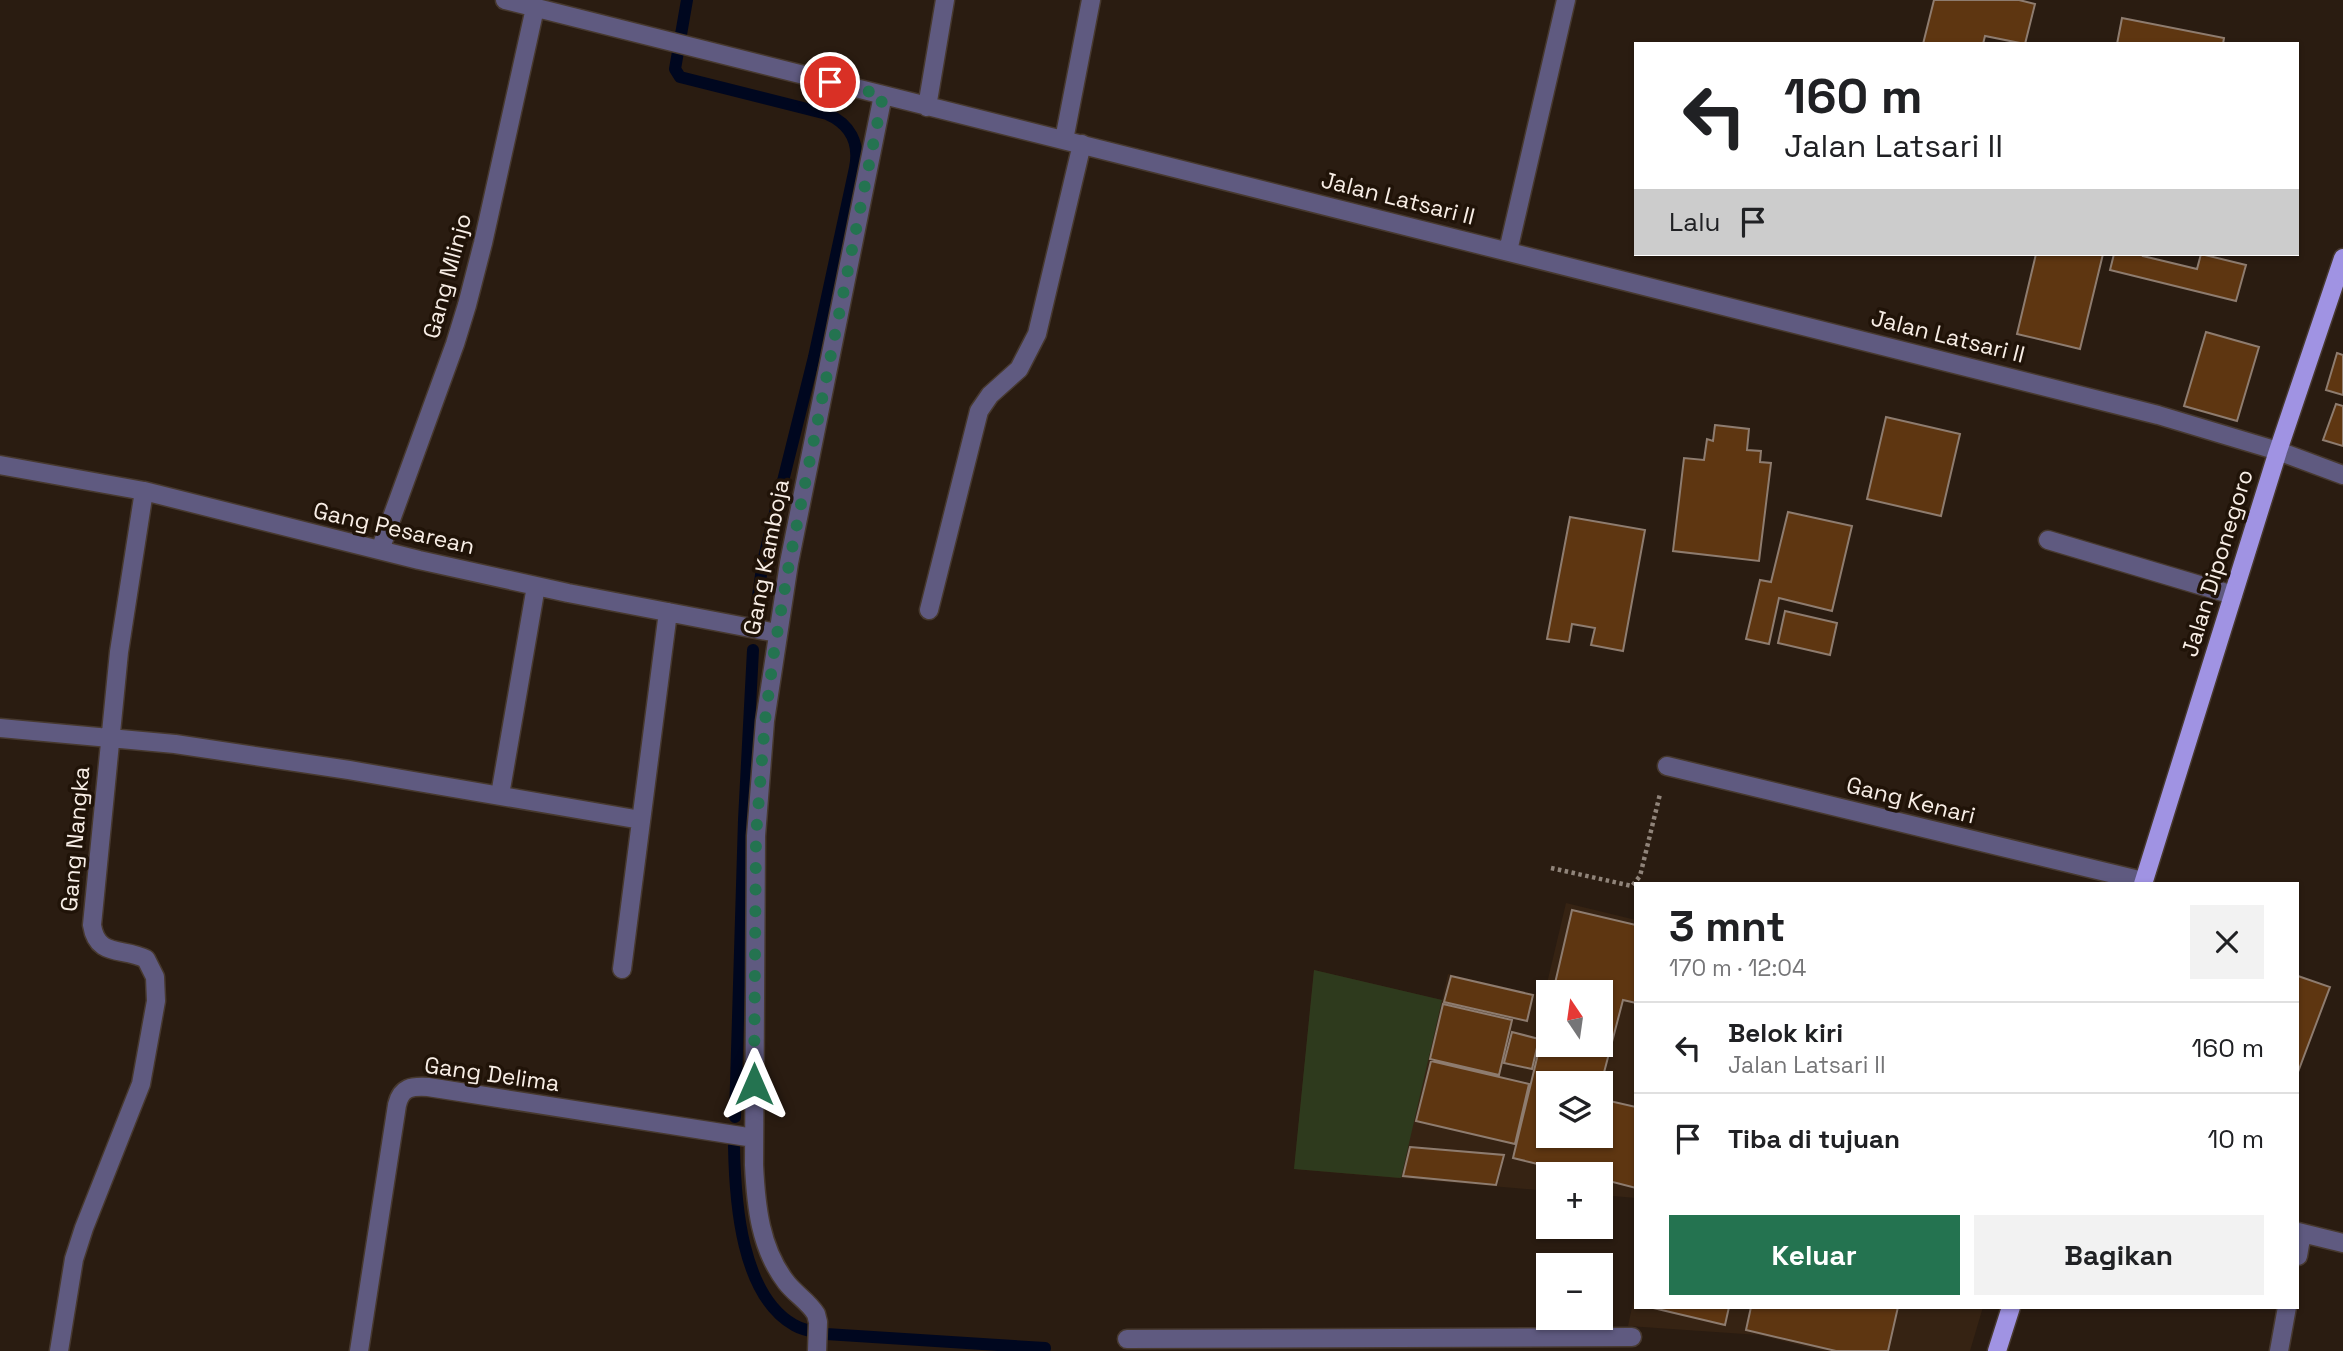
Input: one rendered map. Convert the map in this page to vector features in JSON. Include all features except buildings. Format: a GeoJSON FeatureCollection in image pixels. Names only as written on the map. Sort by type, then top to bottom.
{"type":"FeatureCollection","features":[{"type":"Feature","properties":{"kind":"main road","name":"Jalan Diponegoro"},"geometry":{"type":"LineString","coordinates":[[2143,882],[2278,451],[2343,258]]}},
{"type":"Feature","properties":{"kind":"main road"},"geometry":{"type":"LineString","coordinates":[[1997,1351],[2010,1309]]}},
{"type":"Feature","properties":{"kind":"street","name":"Jalan Latsari II"},"geometry":{"type":"LineString","coordinates":[[505,0],[2145,411],[2278,451],[2343,475]]}},
{"type":"Feature","properties":{"kind":"street"},"geometry":{"type":"LineString","coordinates":[[928,107],[945,0]]}},
{"type":"Feature","properties":{"kind":"street"},"geometry":{"type":"LineString","coordinates":[[929,610],[979,411],[990,395],[1019,369],[1037,334],[1073,142],[1091,0]]}},
{"type":"Feature","properties":{"kind":"street"},"geometry":{"type":"LineString","coordinates":[[1508,251],[1566,0]]}},
{"type":"Feature","properties":{"kind":"street","name":"Gang Mlinjo"},"geometry":{"type":"LineString","coordinates":[[380,550],[467,305],[535,8]]}},
{"type":"Feature","properties":{"kind":"street","name":"Gang Kamboja"},"geometry":{"type":"LineString","coordinates":[[817,1349],[818,1322],[812,1307],[791,1289],[778,1271],[763,1237],[755,1191],[756,836],[765,721],[791,550],[883,95]]}},
{"type":"Feature","properties":{"kind":"street","name":"Gang Pesarean"},"geometry":{"type":"LineString","coordinates":[[0,465],[144,491],[536,586],[777,633]]}},
{"type":"Feature","properties":{"kind":"street","name":"Gang Nangka"},"geometry":{"type":"LineString","coordinates":[[59,1351],[75,1259],[84,1228],[137,1096],[156,1001],[155,977],[146,959],[107,948],[96,941],[92,916],[109,737],[144,491]]}},
{"type":"Feature","properties":{"kind":"street"},"geometry":{"type":"LineString","coordinates":[[2048,540],[2234,595]]}},
{"type":"Feature","properties":{"kind":"street"},"geometry":{"type":"LineString","coordinates":[[500,796],[536,586]]}},
{"type":"Feature","properties":{"kind":"street"},"geometry":{"type":"LineString","coordinates":[[622,969],[668,612]]}},
{"type":"Feature","properties":{"kind":"street"},"geometry":{"type":"LineString","coordinates":[[0,728],[109,737],[251,755],[641,820]]}},
{"type":"Feature","properties":{"kind":"street","name":"Gang Kenari"},"geometry":{"type":"LineString","coordinates":[[1667,766],[2139,882]]}},
{"type":"Feature","properties":{"kind":"street","name":"Gang Delima"},"geometry":{"type":"LineString","coordinates":[[359,1351],[397,1105],[403,1091],[410,1087],[428,1087],[754,1138]]}},
{"type":"Feature","properties":{"kind":"street"},"geometry":{"type":"LineString","coordinates":[[2300,1232],[2343,1243]]}},
{"type":"Feature","properties":{"kind":"street"},"geometry":{"type":"LineString","coordinates":[[2279,1351],[2287,1309]]}},
{"type":"Feature","properties":{"kind":"street"},"geometry":{"type":"LineString","coordinates":[[1127,1339],[1464,1344],[1632,1337]]}},
{"type":"Feature","properties":{"kind":"path"},"geometry":{"type":"LineString","coordinates":[[1636,882],[1667,766]]}},
{"type":"Feature","properties":{"kind":"path"},"geometry":{"type":"LineString","coordinates":[[1551,868],[1625,886],[1634,884]]}},
{"type":"Feature","properties":{"kind":"shaded area"},"geometry":{"type":"Polygon","coordinates":[[[1566,903],[1634,920],[1634,1198],[1613,1196],[1613,1162],[1536,1162],[1536,1190],[1294,1169],[1314,970],[1442,1000],[1448,974],[1536,994],[1536,1057],[1614,1057],[1614,980],[1548,980],[1566,903]]]}},
{"type":"Feature","properties":{"kind":"shaded area"},"geometry":{"type":"Polygon","coordinates":[[[1634,1298],[1634,1309],[1982,1309],[1970,1351],[1823,1351],[1759,1335],[1628,1326],[1634,1298]]]}},
{"type":"Feature","properties":{"kind":"green space"},"geometry":{"type":"Polygon","coordinates":[[[1314,970],[1442,1000],[1401,1178],[1294,1169],[1314,970]]]}},
{"type":"Feature","properties":{"kind":"waterway"},"geometry":{"type":"LineString","coordinates":[[687,0],[675,69],[680,77],[827,114],[842,123],[852,135],[856,150],[855,168],[814,357],[763,561],[757,603]]}},
{"type":"Feature","properties":{"kind":"waterway"},"geometry":{"type":"LineString","coordinates":[[735,1117],[744,820],[753,650]]}},
{"type":"Feature","properties":{"kind":"waterway"},"geometry":{"type":"LineString","coordinates":[[734,1146],[739,1219],[752,1270],[762,1292],[776,1311],[794,1325],[826,1334],[1045,1348]]}},
{"type":"Feature","properties":{"kind":"route"},"geometry":{"type":"LineString","coordinates":[[754,1084],[756,836],[765,721],[789,564],[883,95],[830,82]]}}]}
